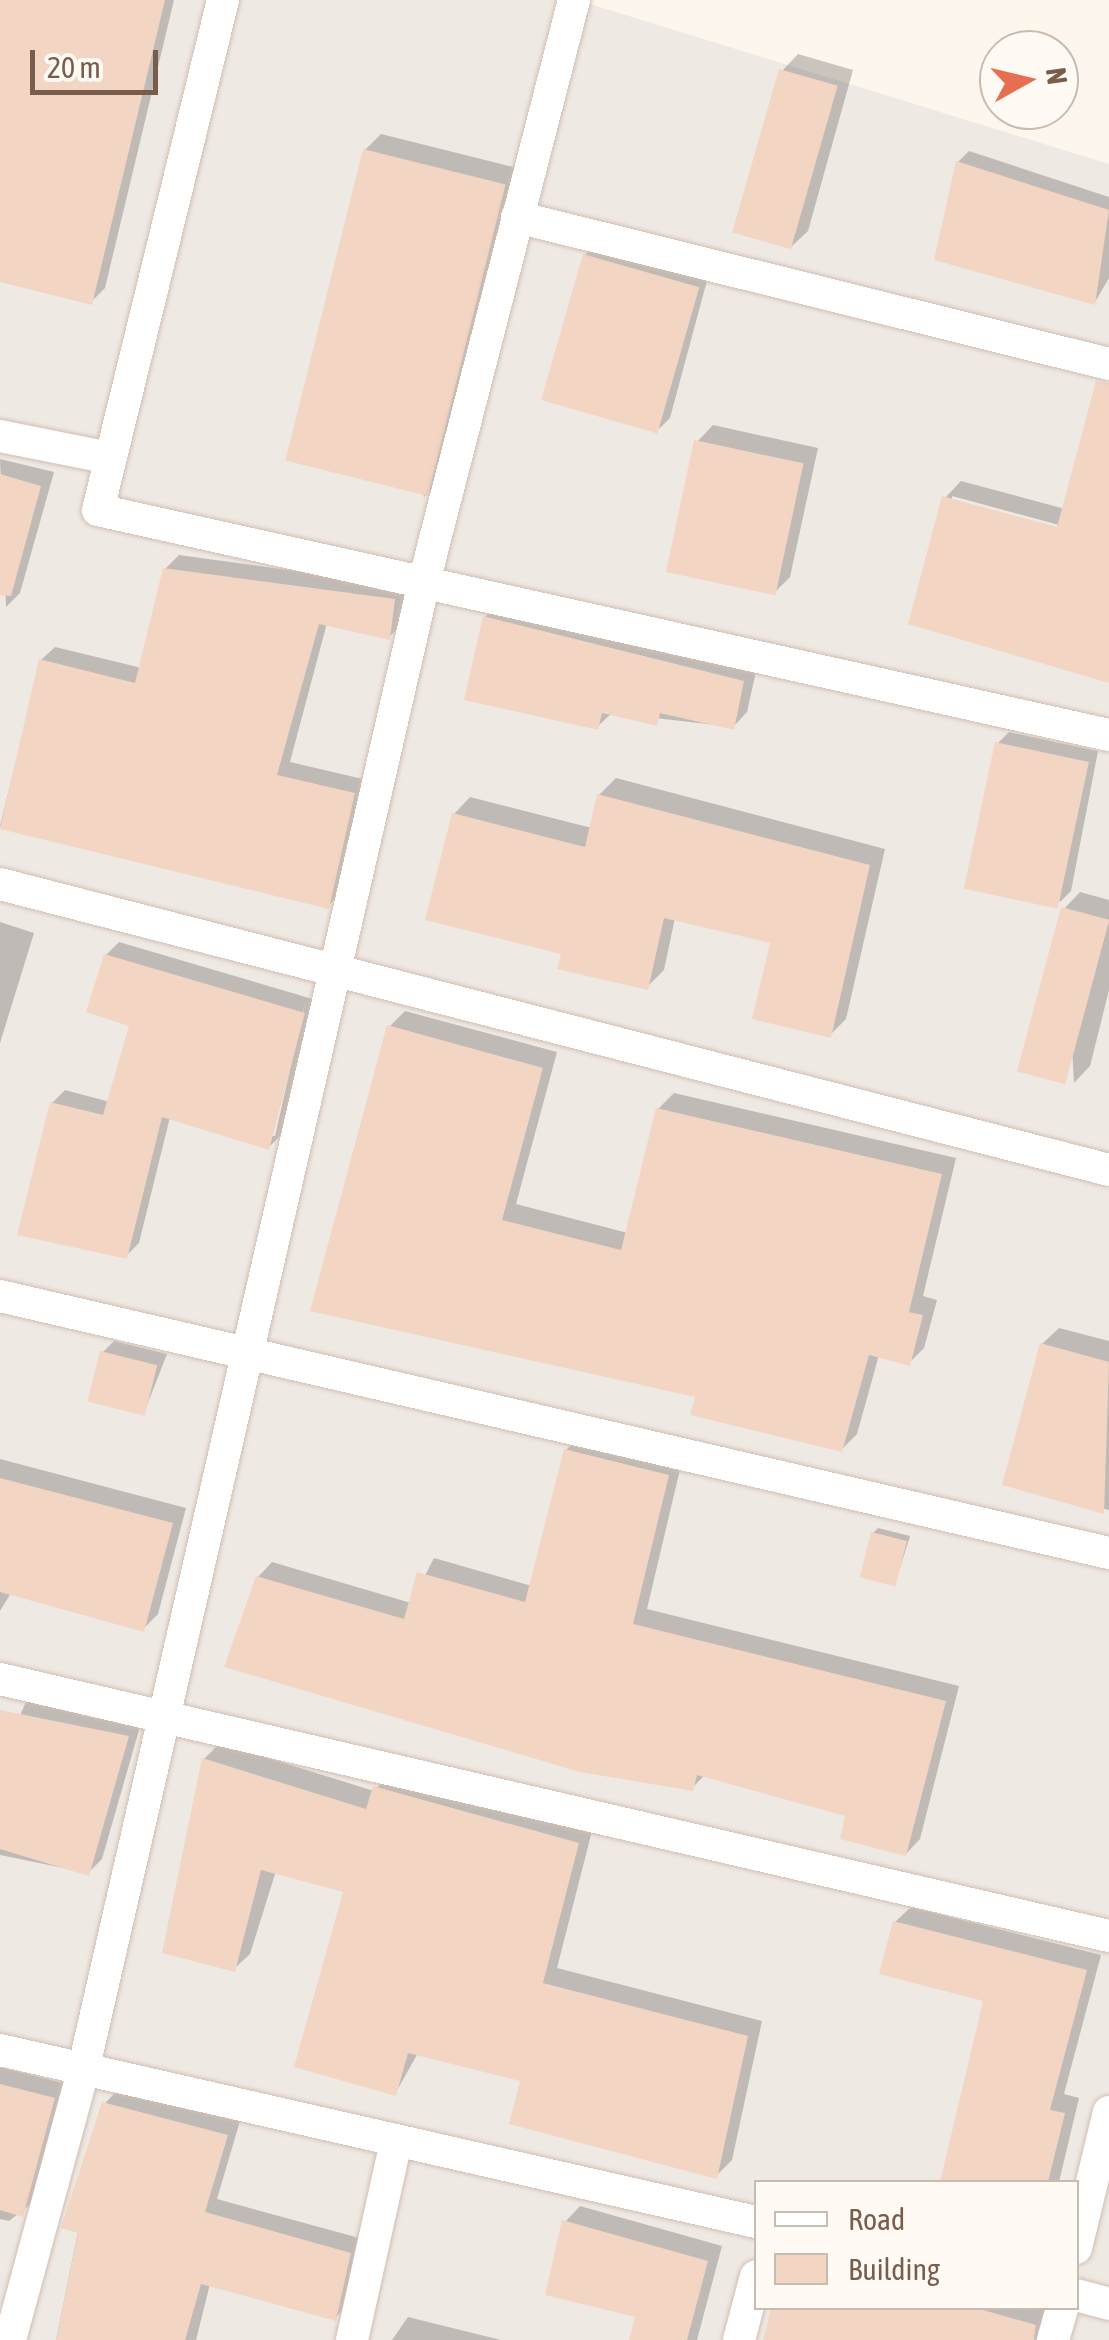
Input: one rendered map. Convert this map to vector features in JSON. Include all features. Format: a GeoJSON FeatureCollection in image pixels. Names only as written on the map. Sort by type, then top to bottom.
{"type":"FeatureCollection","features":[{"type":"Feature","properties":{"kind":"street"},"geometry":{"type":"LineString","coordinates":[[224,0],[98,510],[1109,735]]}},
{"type":"Feature","properties":{"kind":"street"},"geometry":{"type":"LineString","coordinates":[[10,2340],[83,2071],[424,582],[574,0]]}},
{"type":"Feature","properties":{"kind":"street"},"geometry":{"type":"LineString","coordinates":[[517,217],[1109,364]]}},
{"type":"Feature","properties":{"kind":"street"},"geometry":{"type":"LineString","coordinates":[[0,436],[110,458]]}},
{"type":"Feature","properties":{"kind":"street"},"geometry":{"type":"LineString","coordinates":[[0,884],[1109,1170]]}},
{"type":"Feature","properties":{"kind":"street"},"geometry":{"type":"LineString","coordinates":[[0,1296],[1109,1553]]}},
{"type":"Feature","properties":{"kind":"street"},"geometry":{"type":"LineString","coordinates":[[0,1679],[1109,1936]]}},
{"type":"Feature","properties":{"kind":"street"},"geometry":{"type":"LineString","coordinates":[[0,2050],[754,2222]]}},
{"type":"Feature","properties":{"kind":"street"},"geometry":{"type":"LineString","coordinates":[[1079,2236],[1109,2112]]}},
{"type":"Feature","properties":{"kind":"street"},"geometry":{"type":"LineString","coordinates":[[352,2340],[396,2142]]}},
{"type":"Feature","properties":{"kind":"street"},"geometry":{"type":"LineString","coordinates":[[739,2340],[754,2284]]}},
{"type":"Feature","properties":{"kind":"street"},"geometry":{"type":"LineString","coordinates":[[1079,2295],[1109,2304]]}},
{"type":"Feature","properties":{"kind":"street"},"geometry":{"type":"LineString","coordinates":[[1053,2340],[1061,2310]]}},
{"type":"Feature","properties":{"kind":"shaded area"},"geometry":{"type":"Polygon","coordinates":[[[0,0],[577,0],[979,124],[979,130],[999,130],[1109,164],[1109,2340],[0,2340],[0,0]]]}},
{"type":"Feature","properties":{"kind":"building"},"geometry":{"type":"Polygon","coordinates":[[[0,0],[165,0],[92,305],[0,282],[0,0]]]}},
{"type":"Feature","properties":{"kind":"building"},"geometry":{"type":"Polygon","coordinates":[[[779,69],[838,86],[791,249],[732,232],[779,69]]]}},
{"type":"Feature","properties":{"kind":"building"},"geometry":{"type":"Polygon","coordinates":[[[363,149],[506,185],[428,496],[285,460],[363,149]]]}},
{"type":"Feature","properties":{"kind":"building"},"geometry":{"type":"Polygon","coordinates":[[[956,161],[1109,210],[1095,305],[934,260],[956,161]]]}},
{"type":"Feature","properties":{"kind":"building"},"geometry":{"type":"Polygon","coordinates":[[[583,254],[699,287],[657,433],[541,400],[583,254]]]}},
{"type":"Feature","properties":{"kind":"building"},"geometry":{"type":"Polygon","coordinates":[[[1096,381],[1109,383],[1109,683],[908,624],[942,496],[1057,527],[1096,381]]]}},
{"type":"Feature","properties":{"kind":"building"},"geometry":{"type":"Polygon","coordinates":[[[694,440],[804,463],[775,595],[666,572],[694,440]]]}},
{"type":"Feature","properties":{"kind":"building"},"geometry":{"type":"Polygon","coordinates":[[[0,474],[41,486],[11,596],[0,595],[0,474]]]}},
{"type":"Feature","properties":{"kind":"building"},"geometry":{"type":"Polygon","coordinates":[[[163,568],[395,599],[390,640],[319,624],[277,775],[355,793],[329,909],[0,829],[39,659],[135,683],[163,568]]]}},
{"type":"Feature","properties":{"kind":"building"},"geometry":{"type":"Polygon","coordinates":[[[483,616],[744,681],[734,730],[660,713],[657,726],[602,713],[598,730],[464,700],[483,616]]]}},
{"type":"Feature","properties":{"kind":"building"},"geometry":{"type":"Polygon","coordinates":[[[995,742],[1089,762],[1058,909],[964,889],[995,742]]]}},
{"type":"Feature","properties":{"kind":"building"},"geometry":{"type":"Polygon","coordinates":[[[597,794],[870,865],[831,1038],[752,1019],[770,943],[664,918],[648,990],[557,969],[561,954],[425,920],[452,813],[585,847],[597,794]]]}},
{"type":"Feature","properties":{"kind":"building"},"geometry":{"type":"Polygon","coordinates":[[[1061,907],[1109,920],[1065,1084],[1017,1071],[1061,907]]]}},
{"type":"Feature","properties":{"kind":"building"},"geometry":{"type":"Polygon","coordinates":[[[104,954],[305,1013],[269,1150],[162,1117],[127,1259],[17,1235],[50,1102],[103,1115],[129,1026],[86,1012],[104,954]]]}},
{"type":"Feature","properties":{"kind":"building"},"geometry":{"type":"Polygon","coordinates":[[[387,1025],[543,1068],[502,1220],[621,1250],[656,1108],[942,1174],[909,1312],[923,1315],[910,1366],[869,1355],[842,1452],[690,1415],[695,1397],[310,1311],[387,1025]]]}},
{"type":"Feature","properties":{"kind":"building"},"geometry":{"type":"Polygon","coordinates":[[[1040,1343],[1109,1362],[1104,1514],[1002,1485],[1040,1343]]]}},
{"type":"Feature","properties":{"kind":"building"},"geometry":{"type":"Polygon","coordinates":[[[100,1351],[157,1365],[145,1416],[87,1401],[100,1351]]]}},
{"type":"Feature","properties":{"kind":"building"},"geometry":{"type":"Polygon","coordinates":[[[564,1449],[669,1475],[633,1624],[946,1701],[906,1856],[840,1839],[845,1816],[697,1775],[693,1791],[580,1772],[224,1667],[256,1576],[404,1619],[417,1572],[525,1602],[564,1449]]]}},
{"type":"Feature","properties":{"kind":"building"},"geometry":{"type":"Polygon","coordinates":[[[0,1478],[173,1523],[144,1632],[0,1592],[0,1478]]]}},
{"type":"Feature","properties":{"kind":"building"},"geometry":{"type":"Polygon","coordinates":[[[871,1532],[907,1541],[896,1587],[860,1578],[871,1532]]]}},
{"type":"Feature","properties":{"kind":"building"},"geometry":{"type":"Polygon","coordinates":[[[0,1710],[129,1736],[89,1876],[0,1849],[0,1710]]]}},
{"type":"Feature","properties":{"kind":"building"},"geometry":{"type":"Polygon","coordinates":[[[202,1758],[366,1809],[373,1786],[579,1843],[543,1983],[748,2036],[717,2179],[509,2124],[520,2081],[408,2053],[396,2096],[294,2067],[343,1892],[261,1870],[235,1972],[162,1953],[202,1758]]]}},
{"type":"Feature","properties":{"kind":"building"},"geometry":{"type":"Polygon","coordinates":[[[893,1921],[1087,1970],[1050,2110],[1065,2113],[1048,2180],[940,2180],[983,2001],[879,1974],[893,1921]]]}},
{"type":"Feature","properties":{"kind":"building"},"geometry":{"type":"Polygon","coordinates":[[[0,2084],[55,2098],[23,2217],[0,2210],[0,2084]]]}},
{"type":"Feature","properties":{"kind":"building"},"geometry":{"type":"Polygon","coordinates":[[[102,2102],[228,2135],[205,2212],[351,2253],[336,2321],[201,2284],[185,2340],[56,2340],[78,2233],[61,2228],[102,2102]]]}},
{"type":"Feature","properties":{"kind":"building"},"geometry":{"type":"Polygon","coordinates":[[[562,2220],[708,2261],[687,2340],[629,2340],[635,2317],[545,2295],[562,2220]]]}},
{"type":"Feature","properties":{"kind":"building"},"geometry":{"type":"Polygon","coordinates":[[[770,2310],[983,2310],[1036,2325],[1034,2340],[763,2340],[770,2310]]]}}]}
